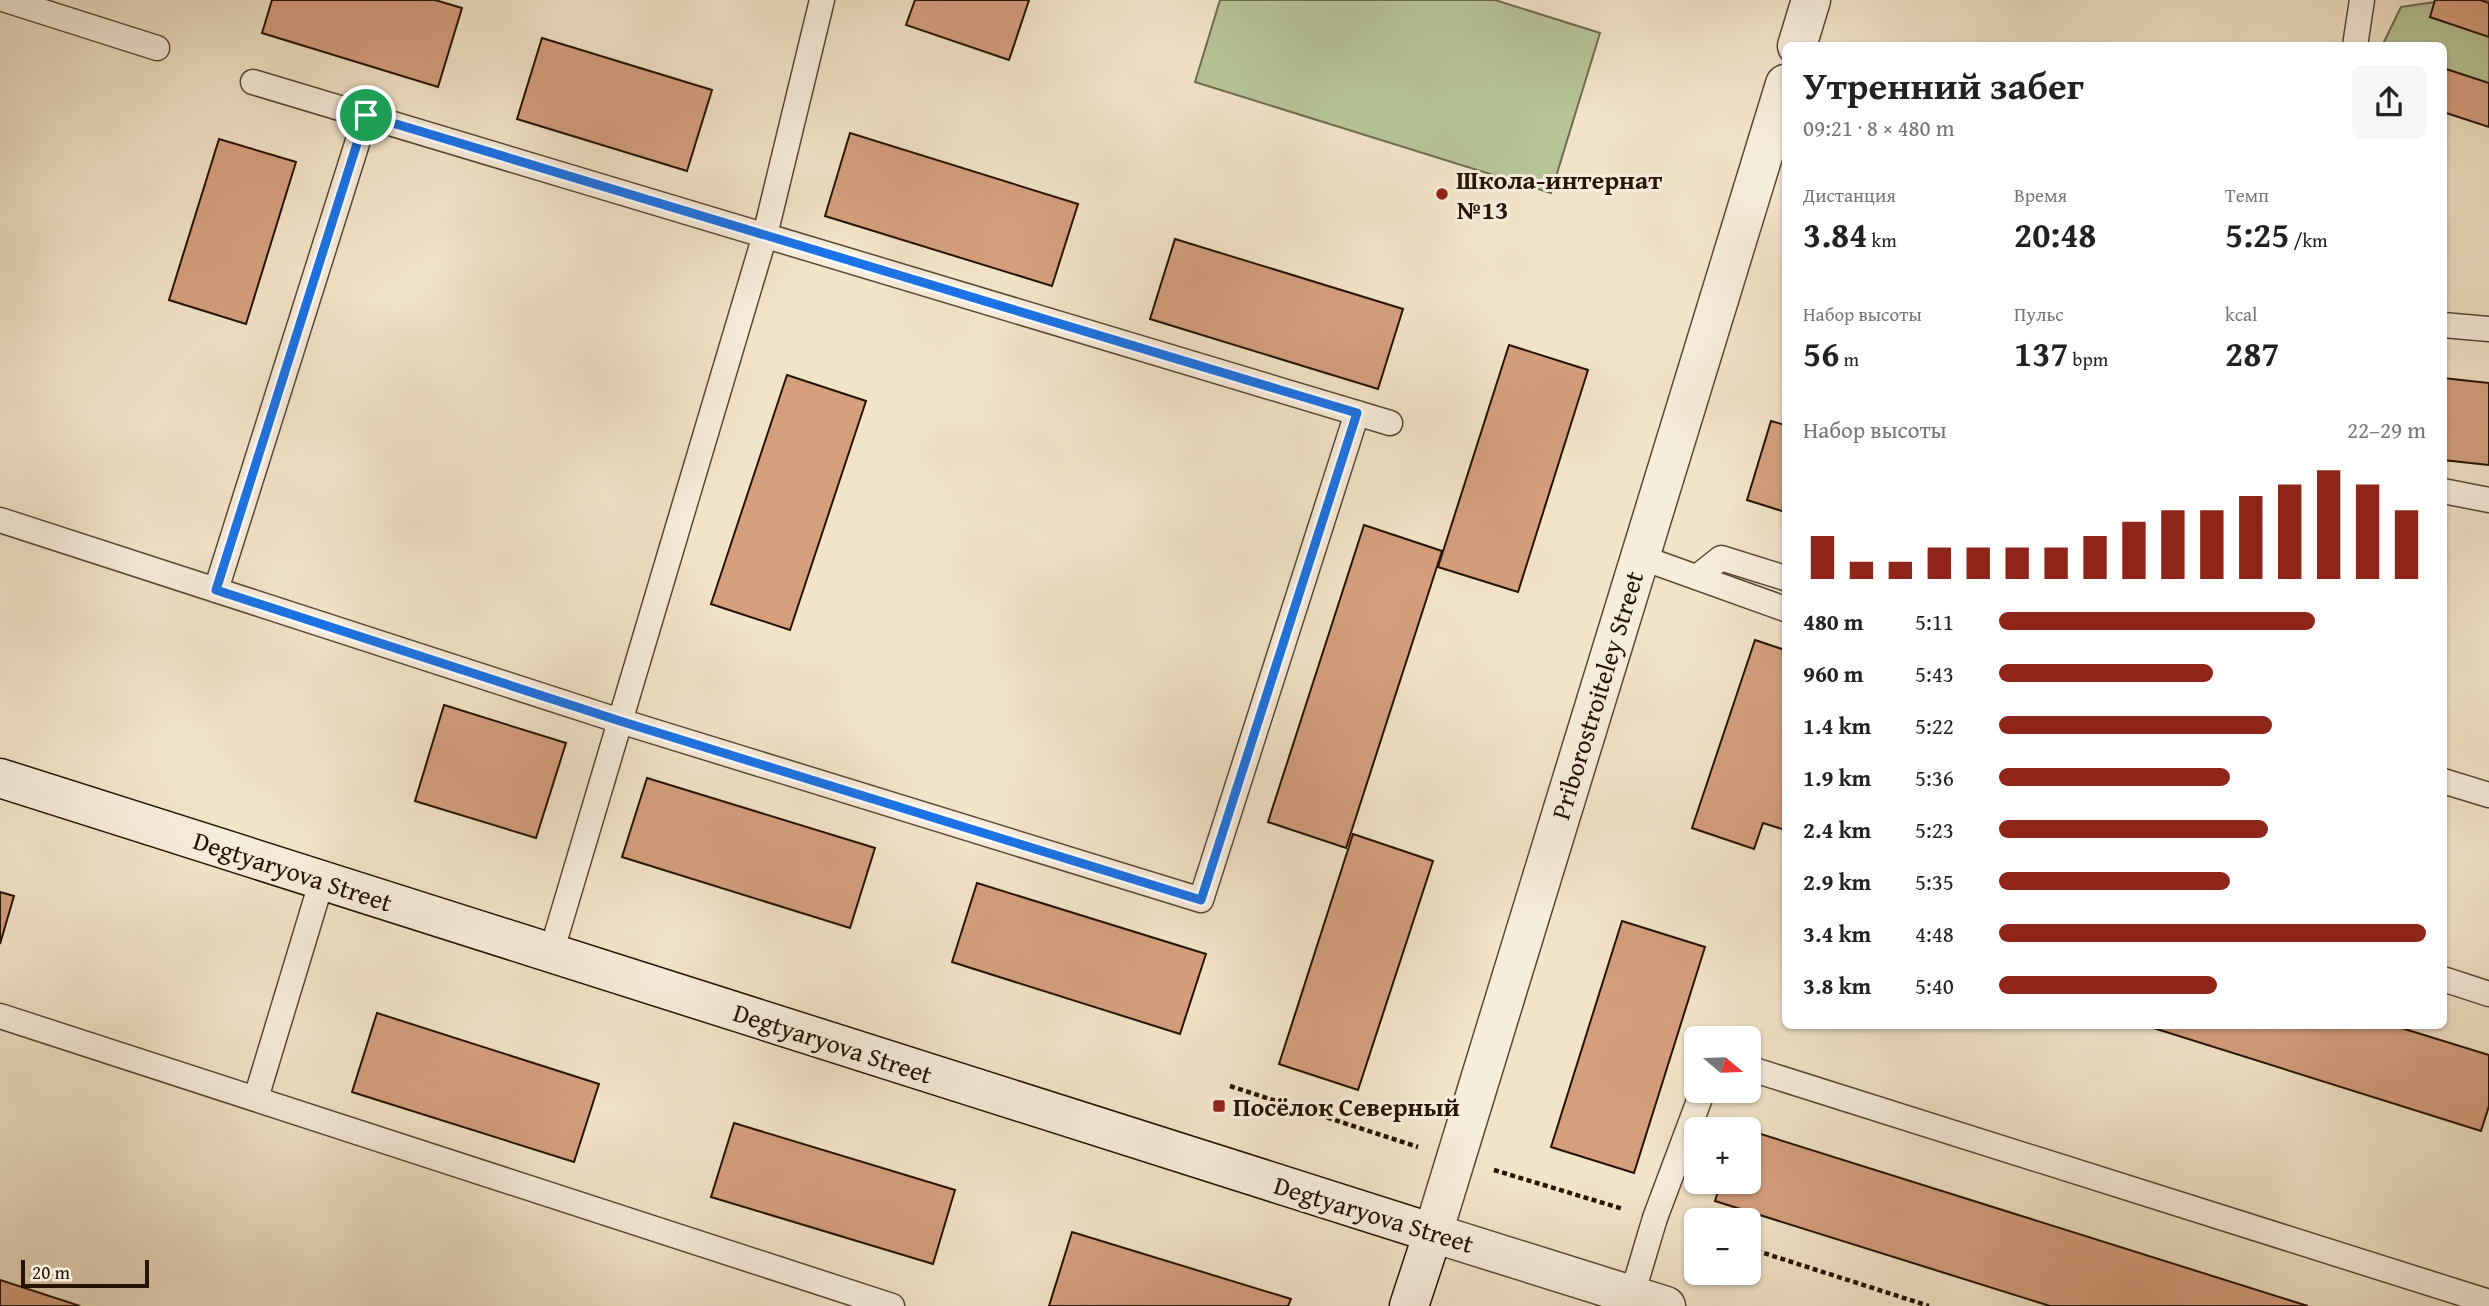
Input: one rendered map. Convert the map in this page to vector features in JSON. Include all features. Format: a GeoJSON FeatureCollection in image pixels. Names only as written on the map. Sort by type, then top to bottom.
{"type":"FeatureCollection","features":[{"type":"Feature","properties":{"kind":"street"},"geometry":{"type":"LineString","coordinates":[[1798,42],[1811,0]]}},
{"type":"Feature","properties":{"kind":"street","name":"Priborostroiteley Street"},"geometry":{"type":"LineString","coordinates":[[1409,1306],[1782,94]]}},
{"type":"Feature","properties":{"kind":"street","name":"Degtyaryova Street"},"geometry":{"type":"LineString","coordinates":[[0,778],[1649,1301]]}},
{"type":"Feature","properties":{"kind":"lane"},"geometry":{"type":"LineString","coordinates":[[6,0],[157,48]]}},
{"type":"Feature","properties":{"kind":"lane"},"geometry":{"type":"LineString","coordinates":[[551,953],[765,235],[822,0]]}},
{"type":"Feature","properties":{"kind":"lane"},"geometry":{"type":"LineString","coordinates":[[2356,42],[2362,0]]}},
{"type":"Feature","properties":{"kind":"lane"},"geometry":{"type":"LineString","coordinates":[[253,82],[1390,423]]}},
{"type":"Feature","properties":{"kind":"lane"},"geometry":{"type":"LineString","coordinates":[[216,590],[366,115]]}},
{"type":"Feature","properties":{"kind":"lane"},"geometry":{"type":"LineString","coordinates":[[2447,325],[2489,329]]}},
{"type":"Feature","properties":{"kind":"lane"},"geometry":{"type":"LineString","coordinates":[[0,520],[620,721],[1201,900],[1357,413]]}},
{"type":"Feature","properties":{"kind":"lane"},"geometry":{"type":"LineString","coordinates":[[2447,492],[2489,500]]}},
{"type":"Feature","properties":{"kind":"lane"},"geometry":{"type":"LineString","coordinates":[[1640,557],[1782,608]]}},
{"type":"Feature","properties":{"kind":"lane"},"geometry":{"type":"LineString","coordinates":[[1697,577],[1721,558],[1782,577]]}},
{"type":"Feature","properties":{"kind":"lane"},"geometry":{"type":"LineString","coordinates":[[2447,782],[2489,795]]}},
{"type":"Feature","properties":{"kind":"lane"},"geometry":{"type":"LineString","coordinates":[[256,1098],[322,880]]}},
{"type":"Feature","properties":{"kind":"lane"},"geometry":{"type":"LineString","coordinates":[[2447,980],[2489,994]]}},
{"type":"Feature","properties":{"kind":"lane"},"geometry":{"type":"LineString","coordinates":[[0,1016],[892,1306]]}},
{"type":"Feature","properties":{"kind":"lane"},"geometry":{"type":"LineString","coordinates":[[1761,1072],[2489,1302]]}},
{"type":"Feature","properties":{"kind":"lane"},"geometry":{"type":"LineString","coordinates":[[1649,1301],[1655,1218],[1698,1103]]}},
{"type":"Feature","properties":{"kind":"path"},"geometry":{"type":"LineString","coordinates":[[1761,1252],[1929,1306]]}},
{"type":"Feature","properties":{"kind":"green space"},"geometry":{"type":"Polygon","coordinates":[[[1220,0],[1495,0],[1600,33],[1551,193],[1195,82],[1220,0]]]}},
{"type":"Feature","properties":{"kind":"green space"},"geometry":{"type":"Polygon","coordinates":[[[2449,0],[2489,0],[2489,109],[2447,93],[2447,42],[2384,42],[2401,7],[2449,0]]]}},
{"type":"Feature","properties":{"kind":"building"},"geometry":{"type":"Polygon","coordinates":[[[272,0],[435,0],[462,8],[438,87],[262,33],[272,0]]]}},
{"type":"Feature","properties":{"kind":"building"},"geometry":{"type":"Polygon","coordinates":[[[915,0],[1029,0],[1009,60],[906,25],[915,0]]]}},
{"type":"Feature","properties":{"kind":"building"},"geometry":{"type":"Polygon","coordinates":[[[2435,0],[2480,0],[2489,3],[2489,37],[2430,17],[2435,0]]]}},
{"type":"Feature","properties":{"kind":"building"},"geometry":{"type":"Polygon","coordinates":[[[542,38],[712,90],[687,171],[517,119],[542,38]]]}},
{"type":"Feature","properties":{"kind":"building"},"geometry":{"type":"Polygon","coordinates":[[[2447,69],[2489,83],[2489,127],[2447,113],[2447,69]]]}},
{"type":"Feature","properties":{"kind":"building"},"geometry":{"type":"Polygon","coordinates":[[[850,133],[1078,204],[1052,286],[825,216],[850,133]]]}},
{"type":"Feature","properties":{"kind":"building"},"geometry":{"type":"Polygon","coordinates":[[[219,139],[296,162],[246,324],[169,300],[219,139]]]}},
{"type":"Feature","properties":{"kind":"building"},"geometry":{"type":"Polygon","coordinates":[[[1175,239],[1403,309],[1378,389],[1150,319],[1175,239]]]}},
{"type":"Feature","properties":{"kind":"building"},"geometry":{"type":"Polygon","coordinates":[[[1509,345],[1588,370],[1518,592],[1438,567],[1509,345]]]}},
{"type":"Feature","properties":{"kind":"building"},"geometry":{"type":"Polygon","coordinates":[[[787,375],[866,401],[790,630],[711,604],[787,375]]]}},
{"type":"Feature","properties":{"kind":"building"},"geometry":{"type":"Polygon","coordinates":[[[2447,378],[2489,383],[2489,465],[2447,460],[2447,378]]]}},
{"type":"Feature","properties":{"kind":"building"},"geometry":{"type":"Polygon","coordinates":[[[1771,421],[1782,424],[1782,511],[1747,500],[1771,421]]]}},
{"type":"Feature","properties":{"kind":"building"},"geometry":{"type":"Polygon","coordinates":[[[1364,525],[1442,551],[1346,848],[1268,822],[1364,525]]]}},
{"type":"Feature","properties":{"kind":"building"},"geometry":{"type":"Polygon","coordinates":[[[1755,640],[1782,649],[1782,829],[1763,823],[1754,849],[1692,828],[1755,640]]]}},
{"type":"Feature","properties":{"kind":"building"},"geometry":{"type":"Polygon","coordinates":[[[444,705],[566,743],[536,838],[415,801],[444,705]]]}},
{"type":"Feature","properties":{"kind":"building"},"geometry":{"type":"Polygon","coordinates":[[[647,778],[875,848],[850,928],[622,857],[647,778]]]}},
{"type":"Feature","properties":{"kind":"building"},"geometry":{"type":"Polygon","coordinates":[[[1353,834],[1433,861],[1358,1090],[1279,1064],[1353,834]]]}},
{"type":"Feature","properties":{"kind":"building"},"geometry":{"type":"Polygon","coordinates":[[[977,883],[1206,954],[1180,1034],[952,962],[977,883]]]}},
{"type":"Feature","properties":{"kind":"building"},"geometry":{"type":"Polygon","coordinates":[[[0,892],[14,896],[0,944],[0,892]]]}},
{"type":"Feature","properties":{"kind":"building"},"geometry":{"type":"Polygon","coordinates":[[[1622,921],[1705,947],[1634,1173],[1551,1147],[1622,921]]]}},
{"type":"Feature","properties":{"kind":"building"},"geometry":{"type":"Polygon","coordinates":[[[377,1013],[599,1084],[574,1162],[352,1092],[377,1013]]]}},
{"type":"Feature","properties":{"kind":"building"},"geometry":{"type":"Polygon","coordinates":[[[2157,1029],[2405,1029],[2489,1055],[2489,1106],[2481,1131],[2157,1029]]]}},
{"type":"Feature","properties":{"kind":"building"},"geometry":{"type":"Polygon","coordinates":[[[734,1123],[955,1190],[933,1264],[711,1197],[734,1123]]]}},
{"type":"Feature","properties":{"kind":"building"},"geometry":{"type":"Polygon","coordinates":[[[1761,1134],[2308,1306],[2050,1306],[1761,1215],[1761,1208],[1737,1208],[1715,1201],[1717,1194],[1761,1194],[1761,1134]]]}},
{"type":"Feature","properties":{"kind":"building"},"geometry":{"type":"Polygon","coordinates":[[[1072,1232],[1291,1299],[1288,1306],[1049,1306],[1072,1232]]]}},
{"type":"Feature","properties":{"kind":"building"},"geometry":{"type":"Polygon","coordinates":[[[0,1280],[80,1306],[0,1306],[0,1280]]]}},
{"type":"Feature","properties":{"kind":"place","name":"Школа-интернат №13"},"geometry":{"type":"Point","coordinates":[1442,194]}},
{"type":"Feature","properties":{"kind":"place","name":"Посёлок Северный"},"geometry":{"type":"Point","coordinates":[1219,1106]}},
{"type":"Feature","properties":{"kind":"route"},"geometry":{"type":"LineString","coordinates":[[366,115],[1357,413],[1201,900],[620,721],[216,590],[366,115]]}}]}
